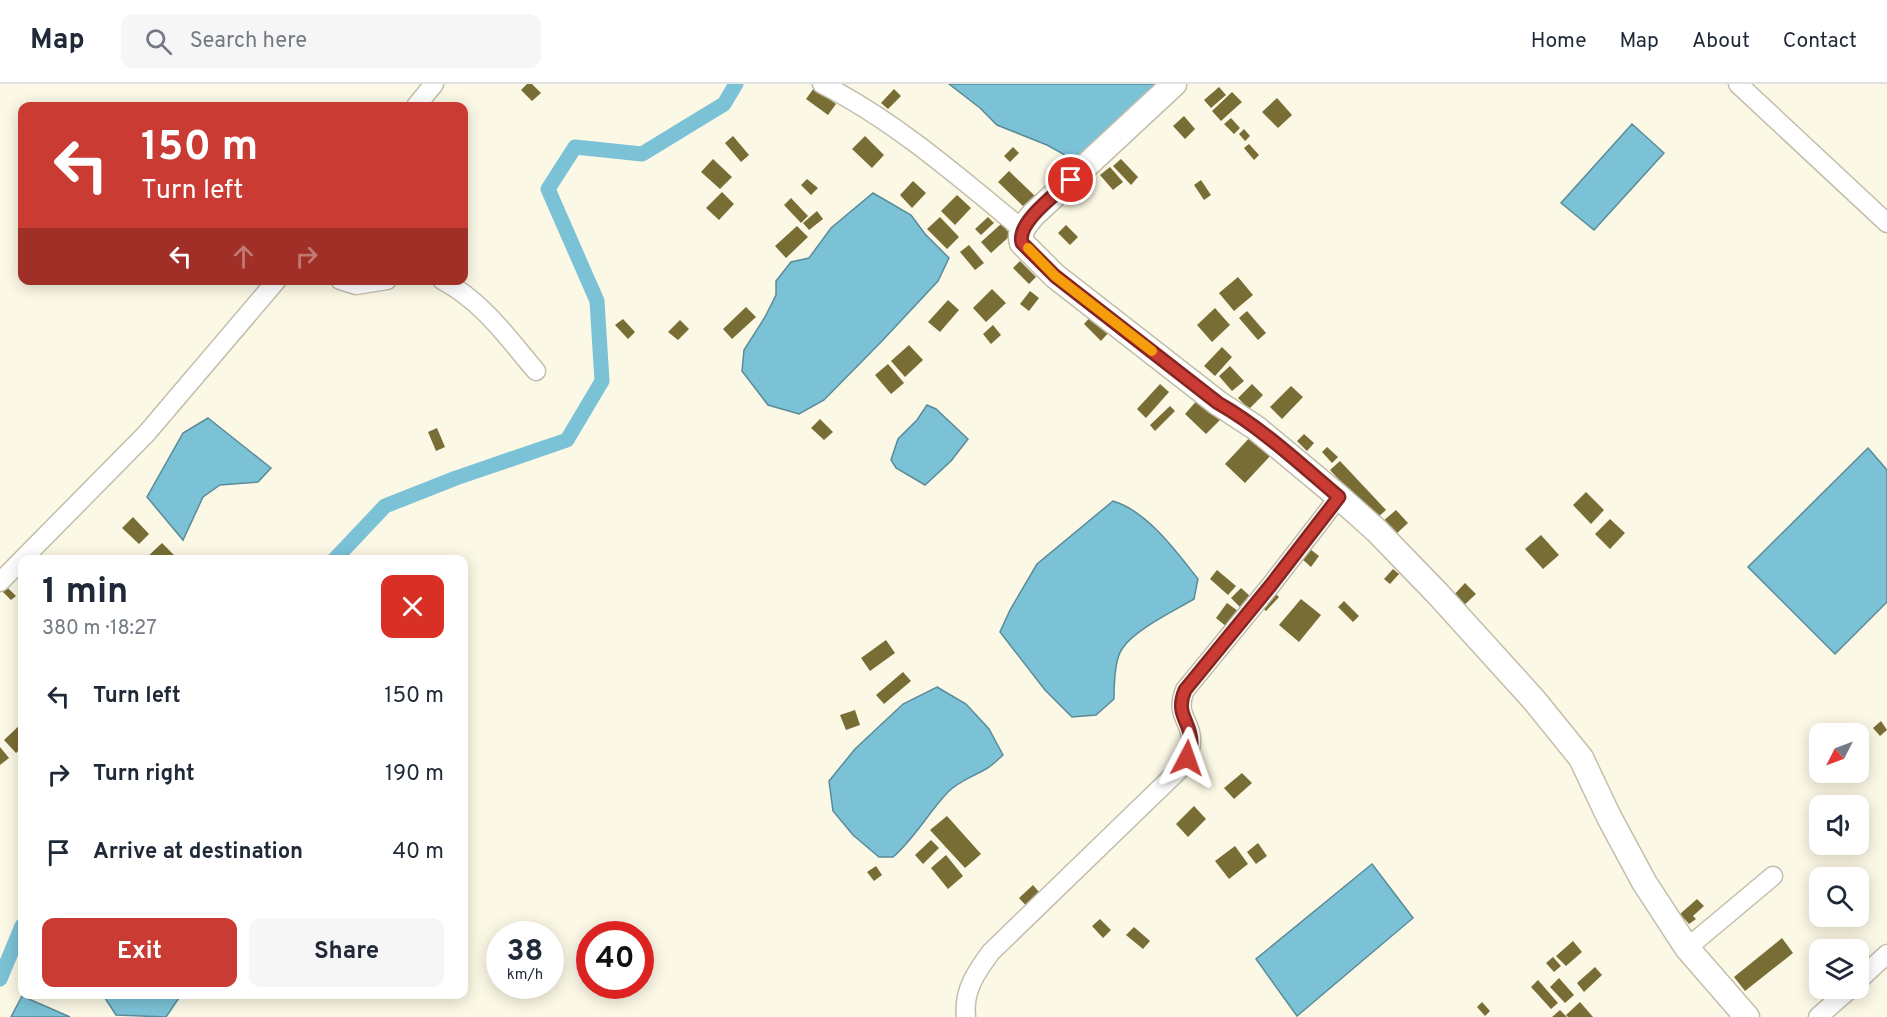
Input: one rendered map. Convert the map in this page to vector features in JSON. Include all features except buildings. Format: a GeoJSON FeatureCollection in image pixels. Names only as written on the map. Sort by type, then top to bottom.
{"type":"FeatureCollection","features":[{"type":"Feature","properties":{"kind":"main road"},"geometry":{"type":"LineString","coordinates":[[1174,84],[1033,215],[1022,229],[1020,237],[1022,243],[1055,276],[1218,403],[1257,428],[1339,497],[1377,531],[1473,631],[1581,758],[1644,882],[1688,948],[1747,1017]]}},
{"type":"Feature","properties":{"kind":"street"},"geometry":{"type":"LineString","coordinates":[[419,102],[434,84]]}},
{"type":"Feature","properties":{"kind":"street"},"geometry":{"type":"LineString","coordinates":[[822,84],[844,95],[928,152],[1022,229]]}},
{"type":"Feature","properties":{"kind":"street"},"geometry":{"type":"LineString","coordinates":[[1738,84],[1887,223]]}},
{"type":"Feature","properties":{"kind":"street"},"geometry":{"type":"LineString","coordinates":[[27,555],[146,434],[273,285]]}},
{"type":"Feature","properties":{"kind":"street"},"geometry":{"type":"LineString","coordinates":[[452,285],[461,290],[488,313],[536,371]]}},
{"type":"Feature","properties":{"kind":"street"},"geometry":{"type":"LineString","coordinates":[[966,1017],[965,1006],[970,985],[991,952],[1179,770],[1187,758],[1191,744],[1180,701],[1185,690],[1339,497]]}},
{"type":"Feature","properties":{"kind":"street"},"geometry":{"type":"LineString","coordinates":[[0,582],[18,564]]}},
{"type":"Feature","properties":{"kind":"street"},"geometry":{"type":"LineString","coordinates":[[1688,948],[1773,876]]}},
{"type":"Feature","properties":{"kind":"street"},"geometry":{"type":"LineString","coordinates":[[1869,971],[1887,954]]}},
{"type":"Feature","properties":{"kind":"street"},"geometry":{"type":"LineString","coordinates":[[1818,1017],[1838,999]]}},
{"type":"Feature","properties":{"kind":"water"},"geometry":{"type":"Polygon","coordinates":[[[949,84],[1156,84],[1082,157],[1072,159],[1047,145],[997,125],[980,108],[949,84]]]}},
{"type":"Feature","properties":{"kind":"water"},"geometry":{"type":"Polygon","coordinates":[[[1632,124],[1664,153],[1594,230],[1561,203],[1632,124]]]}},
{"type":"Feature","properties":{"kind":"water"},"geometry":{"type":"Polygon","coordinates":[[[873,193],[911,215],[925,234],[949,258],[938,281],[824,400],[799,414],[768,405],[742,371],[744,350],[776,295],[776,281],[791,262],[809,258],[831,228],[873,193]]]}},
{"type":"Feature","properties":{"kind":"water"},"geometry":{"type":"Polygon","coordinates":[[[927,405],[936,409],[968,439],[951,461],[925,485],[896,468],[891,460],[898,439],[917,420],[927,405]]]}},
{"type":"Feature","properties":{"kind":"water"},"geometry":{"type":"Polygon","coordinates":[[[208,418],[271,468],[258,482],[220,485],[203,497],[183,540],[147,497],[183,433],[208,418]]]}},
{"type":"Feature","properties":{"kind":"water"},"geometry":{"type":"Polygon","coordinates":[[[1868,448],[1887,470],[1887,602],[1835,654],[1748,567],[1868,448]]]}},
{"type":"Feature","properties":{"kind":"water"},"geometry":{"type":"Polygon","coordinates":[[[1113,501],[1126,506],[1149,523],[1171,545],[1198,579],[1194,599],[1145,628],[1122,649],[1116,666],[1114,699],[1096,715],[1072,717],[1045,690],[1000,632],[1037,564],[1113,501]]]}},
{"type":"Feature","properties":{"kind":"water"},"geometry":{"type":"Polygon","coordinates":[[[937,687],[966,704],[989,729],[1003,755],[989,767],[952,788],[893,857],[879,857],[853,835],[833,811],[829,781],[855,749],[903,704],[937,687]]]}},
{"type":"Feature","properties":{"kind":"water"},"geometry":{"type":"Polygon","coordinates":[[[1372,864],[1413,918],[1297,1016],[1256,959],[1372,864]]]}},
{"type":"Feature","properties":{"kind":"water"},"geometry":{"type":"Polygon","coordinates":[[[20,999],[29,999],[70,1017],[11,1017],[20,999]]]}},
{"type":"Feature","properties":{"kind":"water"},"geometry":{"type":"Polygon","coordinates":[[[106,999],[178,999],[166,1017],[116,1015],[106,999]]]}},
{"type":"Feature","properties":{"kind":"waterway"},"geometry":{"type":"LineString","coordinates":[[339,555],[385,506],[456,478],[567,440],[602,381],[597,301],[548,189],[575,147],[642,154],[724,104],[736,84]]}},
{"type":"Feature","properties":{"kind":"waterway"},"geometry":{"type":"LineString","coordinates":[[0,979],[18,936]]}},
{"type":"Feature","properties":{"kind":"slow traffic"},"geometry":{"type":"LineString","coordinates":[[1028,248],[1055,276],[1152,351]]}},
{"type":"Feature","properties":{"kind":"route"},"geometry":{"type":"LineString","coordinates":[[1071,180],[1033,215],[1022,229],[1020,237],[1022,243],[1055,276],[1218,403],[1257,428],[1339,497],[1185,690],[1180,701],[1191,744],[1187,758]]}}]}
